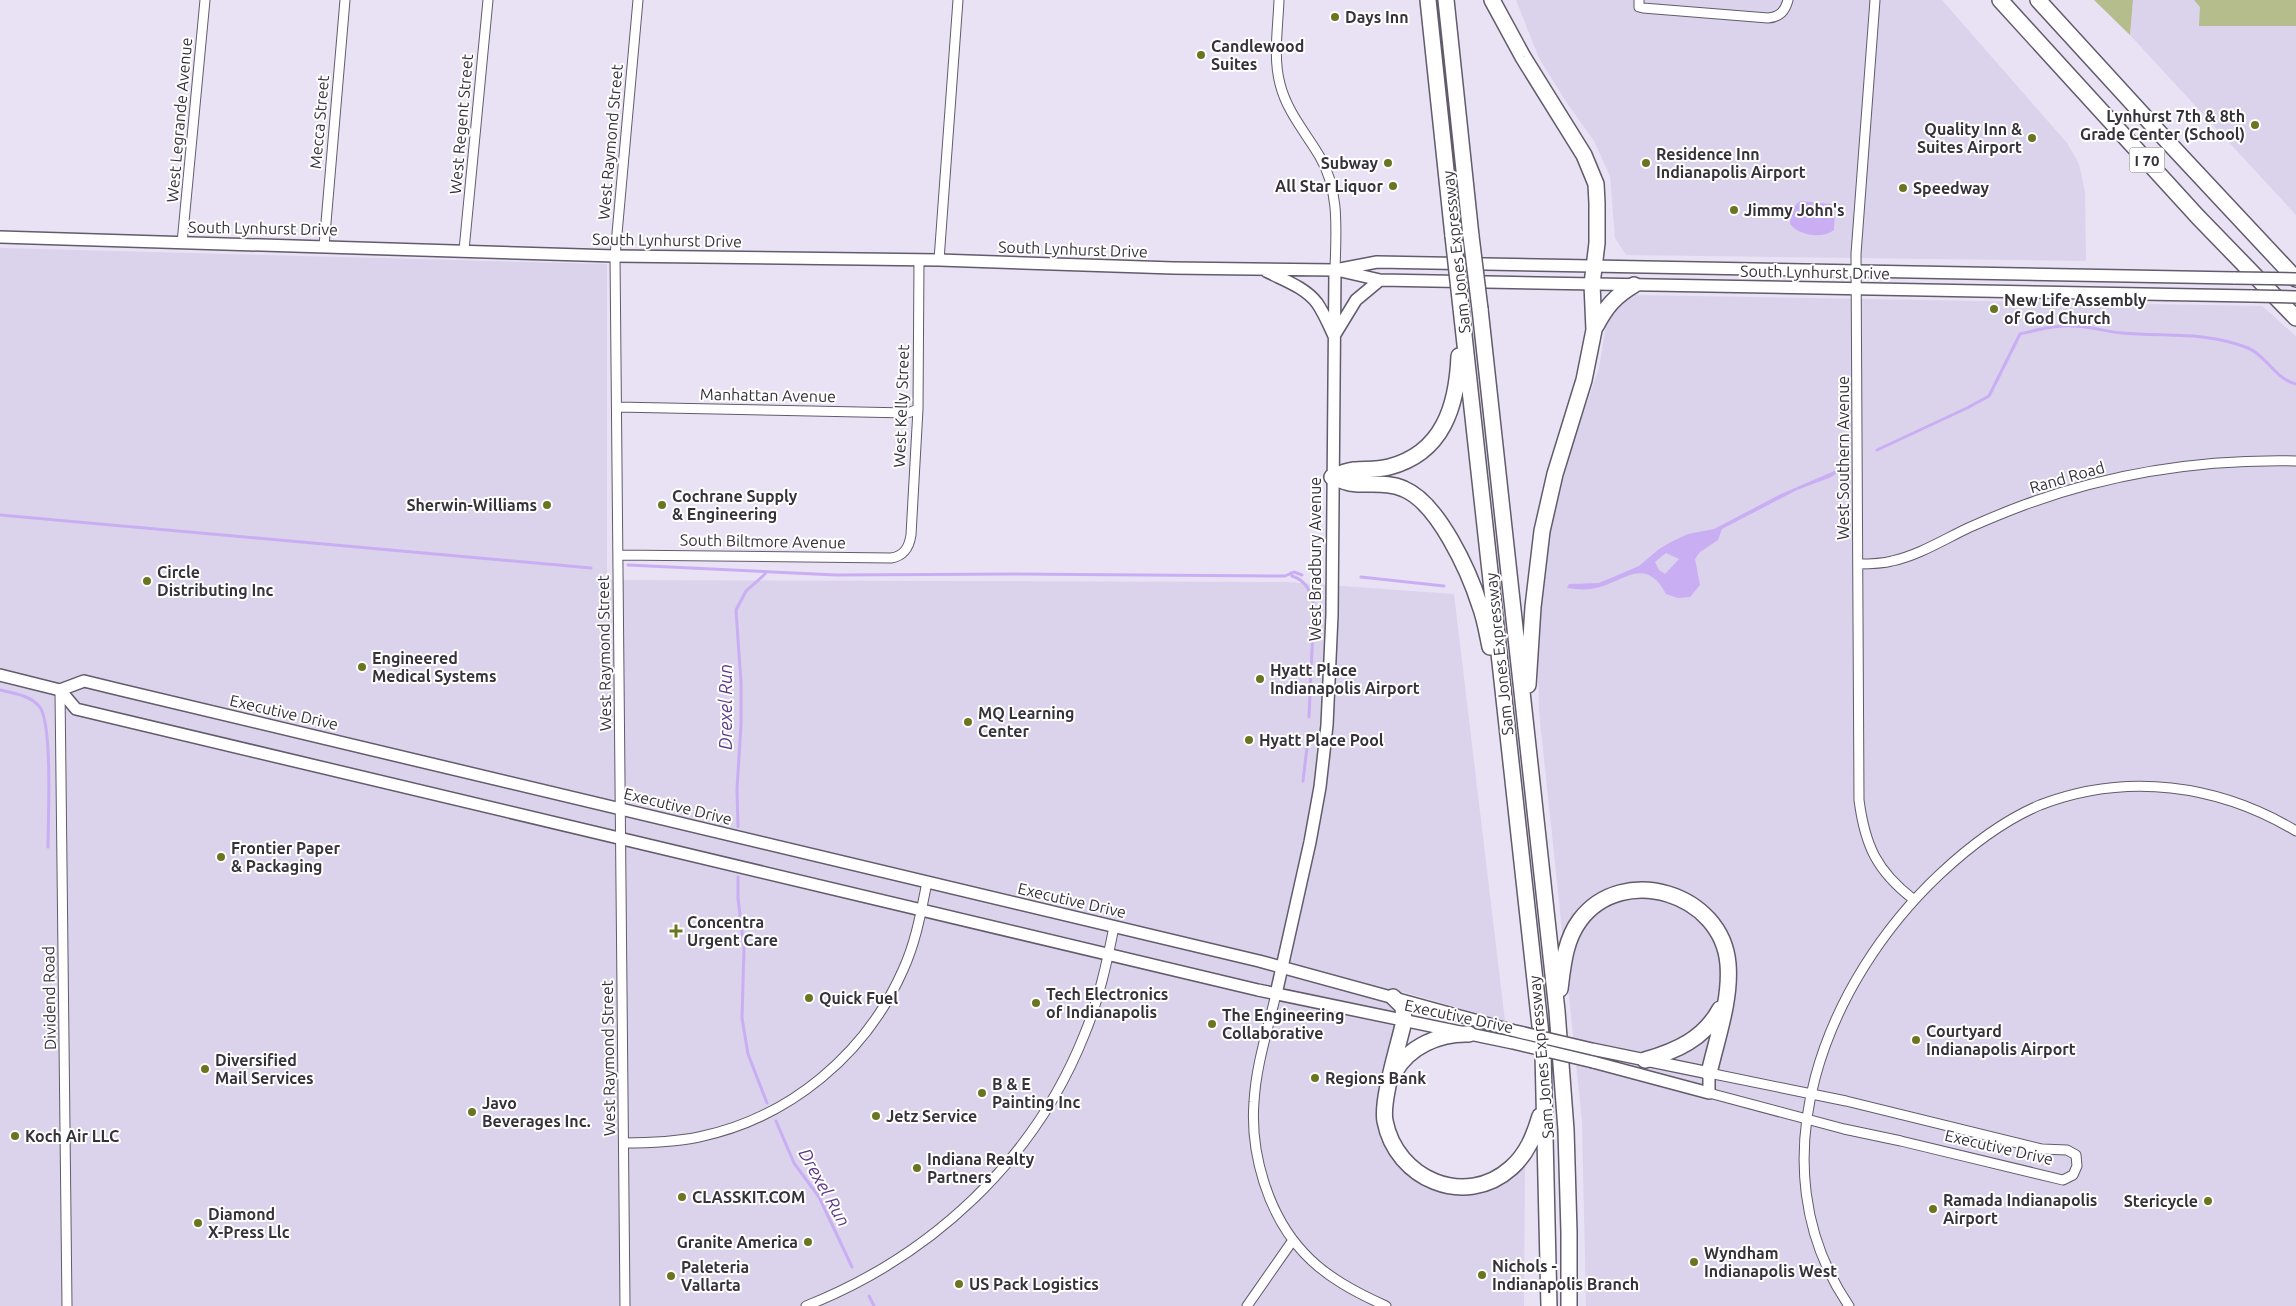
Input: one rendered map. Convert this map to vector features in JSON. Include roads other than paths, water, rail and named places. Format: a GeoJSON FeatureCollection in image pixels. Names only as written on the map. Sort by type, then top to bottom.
{"type":"FeatureCollection","features":[{"type":"Feature","properties":{"kind":"highway","name":"Sam Jones Expressway"},"geometry":{"type":"LineString","coordinates":[[1428,0],[1543,1053],[1549,1304]]}},
{"type":"Feature","properties":{"kind":"highway","name":"Sam Jones Expressway"},"geometry":{"type":"LineString","coordinates":[[1446,0],[1557,1011],[1566,1148],[1569,1306]]}},
{"type":"Feature","properties":{"kind":"highway"},"geometry":{"type":"LineString","coordinates":[[1492,0],[1523,57],[1579,145],[1593,174],[1598,227],[1592,284],[1594,330],[1586,372],[1554,474],[1542,531],[1534,599],[1526,733]]}},
{"type":"Feature","properties":{"kind":"highway","name":"I 70"},"geometry":{"type":"LineString","coordinates":[[2000,0],[2198,217],[2296,318]]}},
{"type":"Feature","properties":{"kind":"highway","name":"I 70"},"geometry":{"type":"LineString","coordinates":[[2038,0],[2296,279]]}},
{"type":"Feature","properties":{"kind":"highway"},"geometry":{"type":"LineString","coordinates":[[1594,330],[1607,305],[1617,295],[1634,285]]}},
{"type":"Feature","properties":{"kind":"highway"},"geometry":{"type":"LineString","coordinates":[[1332,476],[1352,470],[1385,468],[1406,461],[1425,448],[1440,432],[1450,416],[1457,390],[1461,308]]}},
{"type":"Feature","properties":{"kind":"highway"},"geometry":{"type":"LineString","coordinates":[[1332,476],[1350,483],[1400,487],[1412,493],[1425,505],[1455,549],[1477,597],[1505,710]]}},
{"type":"Feature","properties":{"kind":"highway"},"geometry":{"type":"LineString","coordinates":[[1557,1011],[1565,954],[1574,928],[1582,917],[1596,905],[1615,896],[1638,890],[1656,890],[1678,897],[1697,908],[1706,917],[1718,934],[1727,960],[1726,996],[1709,1073]]}},
{"type":"Feature","properties":{"kind":"highway"},"geometry":{"type":"LineString","coordinates":[[1645,1060],[1672,1052],[1695,1038],[1714,1019],[1726,996]]}},
{"type":"Feature","properties":{"kind":"highway"},"geometry":{"type":"LineString","coordinates":[[1393,997],[1403,1007],[1404,1021],[1384,1111],[1391,1141],[1397,1153],[1412,1169],[1431,1181],[1448,1186],[1483,1184],[1510,1169],[1530,1144],[1544,1102]]}},
{"type":"Feature","properties":{"kind":"highway"},"geometry":{"type":"LineString","coordinates":[[1391,1079],[1397,1068],[1409,1054],[1425,1044],[1448,1035],[1469,1034]]}},
{"type":"Feature","properties":{"kind":"street","name":"West Legrande Avenue"},"geometry":{"type":"LineString","coordinates":[[182,243],[205,0]]}},
{"type":"Feature","properties":{"kind":"street","name":"Mecca Street"},"geometry":{"type":"LineString","coordinates":[[324,246],[345,0]]}},
{"type":"Feature","properties":{"kind":"street","name":"West Regent Street"},"geometry":{"type":"LineString","coordinates":[[464,250],[488,0]]}},
{"type":"Feature","properties":{"kind":"street","name":"West Raymond Street"},"geometry":{"type":"LineString","coordinates":[[625,1306],[615,256],[638,0]]}},
{"type":"Feature","properties":{"kind":"street"},"geometry":{"type":"LineString","coordinates":[[940,260],[958,0]]}},
{"type":"Feature","properties":{"kind":"street"},"geometry":{"type":"LineString","coordinates":[[1279,0],[1278,79],[1286,105],[1320,158],[1331,183],[1336,215],[1335,270]]}},
{"type":"Feature","properties":{"kind":"street"},"geometry":{"type":"LineString","coordinates":[[1639,0],[1638,7],[1645,9],[1768,18],[1780,15],[1788,0]]}},
{"type":"Feature","properties":{"kind":"street","name":"West Southern Avenue"},"geometry":{"type":"LineString","coordinates":[[1875,0],[1865,145],[1859,196],[1856,271],[1861,819],[1867,841],[1879,865],[1894,883],[1914,899]]}},
{"type":"Feature","properties":{"kind":"street","name":"South Lynhurst Drive"},"geometry":{"type":"LineString","coordinates":[[0,237],[615,256],[940,260],[1264,270],[1335,270],[1377,262],[2296,279]]}},
{"type":"Feature","properties":{"kind":"street","name":"West Kelly Street"},"geometry":{"type":"LineString","coordinates":[[906,550],[911,535],[918,409],[919,260]]}},
{"type":"Feature","properties":{"kind":"street"},"geometry":{"type":"LineString","coordinates":[[1264,270],[1294,285],[1311,297],[1317,304],[1334,336]]}},
{"type":"Feature","properties":{"kind":"street","name":"South Lynhurst Drive"},"geometry":{"type":"LineString","coordinates":[[1335,270],[1380,280],[2296,297]]}},
{"type":"Feature","properties":{"kind":"street","name":"West Bradbury Avenue"},"geometry":{"type":"LineString","coordinates":[[1276,994],[1310,842],[1325,746],[1332,614],[1335,270]]}},
{"type":"Feature","properties":{"kind":"street"},"geometry":{"type":"LineString","coordinates":[[1334,336],[1356,300],[1380,280]]}},
{"type":"Feature","properties":{"kind":"street","name":"Manhattan Avenue"},"geometry":{"type":"LineString","coordinates":[[617,407],[908,413],[918,409]]}},
{"type":"Feature","properties":{"kind":"street","name":"Rand Road"},"geometry":{"type":"LineString","coordinates":[[1858,564],[1882,564],[1908,557],[2012,510],[2050,496],[2106,481],[2146,472],[2204,464],[2296,460]]}},
{"type":"Feature","properties":{"kind":"street","name":"South Biltmore Avenue"},"geometry":{"type":"LineString","coordinates":[[618,555],[891,558],[902,555],[906,550]]}},
{"type":"Feature","properties":{"kind":"street"},"geometry":{"type":"LineString","coordinates":[[0,675],[60,690]]}},
{"type":"Feature","properties":{"kind":"street","name":"Executive Drive"},"geometry":{"type":"LineString","coordinates":[[84,681],[1283,967],[1511,1030],[1592,1049],[1811,1094],[2042,1150],[2067,1150],[2076,1155],[2077,1166],[2073,1175],[2064,1180],[1807,1119],[1593,1062],[1513,1043],[1276,994],[76,709],[60,690],[84,681]]}},
{"type":"Feature","properties":{"kind":"street","name":"Dividend Road"},"geometry":{"type":"LineString","coordinates":[[60,690],[67,1306]]}},
{"type":"Feature","properties":{"kind":"street"},"geometry":{"type":"LineString","coordinates":[[1850,1306],[1826,1266],[1812,1228],[1806,1188],[1808,1108],[1825,1044],[1847,992],[1876,947],[1914,899],[1961,854],[2006,822],[2056,800],[2094,790],[2148,786],[2203,792],[2251,807],[2296,831]]}},
{"type":"Feature","properties":{"kind":"street"},"geometry":{"type":"LineString","coordinates":[[624,1143],[679,1140],[723,1131],[766,1114],[811,1086],[845,1056],[881,1010],[903,970],[914,940],[927,882]]}},
{"type":"Feature","properties":{"kind":"street"},"geometry":{"type":"LineString","coordinates":[[806,1306],[858,1283],[917,1247],[963,1210],[1004,1167],[1046,1108],[1075,1057],[1091,1017],[1109,954],[1114,927]]}},
{"type":"Feature","properties":{"kind":"street"},"geometry":{"type":"LineString","coordinates":[[1276,994],[1256,1080],[1254,1103],[1254,1132],[1266,1184],[1282,1223],[1305,1254],[1340,1282],[1386,1306]]}},
{"type":"Feature","properties":{"kind":"street"},"geometry":{"type":"LineString","coordinates":[[1709,1073],[1709,1093]]}},
{"type":"Feature","properties":{"kind":"street"},"geometry":{"type":"LineString","coordinates":[[1247,1306],[1293,1240]]}},
{"type":"Feature","properties":{"kind":"waterway"},"geometry":{"type":"LineString","coordinates":[[1877,450],[1989,396],[2020,334],[2039,329],[2079,326],[2122,333],[2216,339],[2254,351],[2282,377],[2296,384]]}},
{"type":"Feature","properties":{"kind":"waterway"},"geometry":{"type":"LineString","coordinates":[[0,515],[591,568]]}},
{"type":"Feature","properties":{"kind":"waterway"},"geometry":{"type":"LineString","coordinates":[[628,565],[836,575],[1285,576],[1294,572],[1302,575]]}},
{"type":"Feature","properties":{"kind":"waterway"},"geometry":{"type":"LineString","coordinates":[[1291,573],[1292,576],[1307,587],[1314,605],[1309,717]]}},
{"type":"Feature","properties":{"kind":"waterway","name":"Drexel Run"},"geometry":{"type":"LineString","coordinates":[[738,827],[737,789],[741,724],[741,683],[736,610],[746,591],[765,574]]}},
{"type":"Feature","properties":{"kind":"waterway"},"geometry":{"type":"LineString","coordinates":[[1361,577],[1444,586]]}},
{"type":"Feature","properties":{"kind":"waterway"},"geometry":{"type":"LineString","coordinates":[[0,690],[31,699],[39,706],[43,715],[48,751],[48,847]]}},
{"type":"Feature","properties":{"kind":"waterway"},"geometry":{"type":"LineString","coordinates":[[1303,781],[1308,739]]}},
{"type":"Feature","properties":{"kind":"waterway","name":"Drexel Run"},"geometry":{"type":"LineString","coordinates":[[738,877],[738,898],[744,948],[742,1018],[748,1054],[767,1103]]}},
{"type":"Feature","properties":{"kind":"waterway","name":"Drexel Run"},"geometry":{"type":"LineString","coordinates":[[776,1121],[794,1163],[819,1197],[852,1267]]}},
{"type":"Feature","properties":{"kind":"waterway","name":"Drexel Run"},"geometry":{"type":"LineString","coordinates":[[869,1296],[874,1306]]}},
{"type":"Feature","properties":{"kind":"place","name":"Days Inn"},"geometry":{"type":"Point","coordinates":[1335,17]}},
{"type":"Feature","properties":{"kind":"place","name":"Candlewood Suites"},"geometry":{"type":"Point","coordinates":[1201,55]}},
{"type":"Feature","properties":{"kind":"place","name":"Lynhurst 7th & 8th Grade Center (School)"},"geometry":{"type":"Point","coordinates":[2255,125]}},
{"type":"Feature","properties":{"kind":"place","name":"Quality Inn & Suites Airport"},"geometry":{"type":"Point","coordinates":[2032,138]}},
{"type":"Feature","properties":{"kind":"place","name":"Subway"},"geometry":{"type":"Point","coordinates":[1388,163]}},
{"type":"Feature","properties":{"kind":"place","name":"Residence Inn Indianapolis Airport"},"geometry":{"type":"Point","coordinates":[1646,163]}},
{"type":"Feature","properties":{"kind":"place","name":"All Star Liquor"},"geometry":{"type":"Point","coordinates":[1393,186]}},
{"type":"Feature","properties":{"kind":"place","name":"Speedway"},"geometry":{"type":"Point","coordinates":[1903,188]}},
{"type":"Feature","properties":{"kind":"place","name":"Jimmy John's"},"geometry":{"type":"Point","coordinates":[1734,210]}},
{"type":"Feature","properties":{"kind":"place","name":"New Life Assembly of God Church"},"geometry":{"type":"Point","coordinates":[1994,309]}},
{"type":"Feature","properties":{"kind":"place","name":"Sherwin-Williams"},"geometry":{"type":"Point","coordinates":[547,505]}},
{"type":"Feature","properties":{"kind":"place","name":"Cochrane Supply & Engineering"},"geometry":{"type":"Point","coordinates":[662,505]}},
{"type":"Feature","properties":{"kind":"place","name":"Circle Distributing Inc"},"geometry":{"type":"Point","coordinates":[147,581]}},
{"type":"Feature","properties":{"kind":"place","name":"Engineered Medical Systems"},"geometry":{"type":"Point","coordinates":[362,667]}},
{"type":"Feature","properties":{"kind":"place","name":"Hyatt Place Indianapolis Airport"},"geometry":{"type":"Point","coordinates":[1260,679]}},
{"type":"Feature","properties":{"kind":"place","name":"MQ Learning Center"},"geometry":{"type":"Point","coordinates":[968,722]}},
{"type":"Feature","properties":{"kind":"place","name":"Hyatt Place Pool"},"geometry":{"type":"Point","coordinates":[1249,740]}},
{"type":"Feature","properties":{"kind":"place","name":"Frontier Paper & Packaging"},"geometry":{"type":"Point","coordinates":[221,857]}},
{"type":"Feature","properties":{"kind":"place","name":"Concentra Urgent Care"},"geometry":{"type":"Point","coordinates":[676,931]}},
{"type":"Feature","properties":{"kind":"place","name":"Quick Fuel"},"geometry":{"type":"Point","coordinates":[809,998]}},
{"type":"Feature","properties":{"kind":"place","name":"Tech Electronics of Indianapolis"},"geometry":{"type":"Point","coordinates":[1036,1003]}},
{"type":"Feature","properties":{"kind":"place","name":"The Engineering Collaborative"},"geometry":{"type":"Point","coordinates":[1212,1024]}},
{"type":"Feature","properties":{"kind":"place","name":"Courtyard Indianapolis Airport"},"geometry":{"type":"Point","coordinates":[1916,1040]}},
{"type":"Feature","properties":{"kind":"place","name":"Diversified Mail Services"},"geometry":{"type":"Point","coordinates":[205,1069]}},
{"type":"Feature","properties":{"kind":"place","name":"Regions Bank"},"geometry":{"type":"Point","coordinates":[1315,1078]}},
{"type":"Feature","properties":{"kind":"place","name":"B & E Painting Inc"},"geometry":{"type":"Point","coordinates":[982,1093]}},
{"type":"Feature","properties":{"kind":"place","name":"Javo Beverages Inc."},"geometry":{"type":"Point","coordinates":[472,1112]}},
{"type":"Feature","properties":{"kind":"place","name":"Jetz Service"},"geometry":{"type":"Point","coordinates":[876,1116]}},
{"type":"Feature","properties":{"kind":"place","name":"Koch Air LLC"},"geometry":{"type":"Point","coordinates":[15,1136]}},
{"type":"Feature","properties":{"kind":"place","name":"Indiana Realty Partners"},"geometry":{"type":"Point","coordinates":[917,1168]}},
{"type":"Feature","properties":{"kind":"place","name":"CLASSKIT.COM"},"geometry":{"type":"Point","coordinates":[682,1197]}},
{"type":"Feature","properties":{"kind":"place","name":"Stericycle"},"geometry":{"type":"Point","coordinates":[2208,1201]}},
{"type":"Feature","properties":{"kind":"place","name":"Ramada Indianapolis Airport"},"geometry":{"type":"Point","coordinates":[1933,1209]}},
{"type":"Feature","properties":{"kind":"place","name":"Diamond X-Press Llc"},"geometry":{"type":"Point","coordinates":[198,1223]}},
{"type":"Feature","properties":{"kind":"place","name":"Granite America"},"geometry":{"type":"Point","coordinates":[808,1242]}},
{"type":"Feature","properties":{"kind":"place","name":"Wyndham Indianapolis West"},"geometry":{"type":"Point","coordinates":[1694,1262]}},
{"type":"Feature","properties":{"kind":"place","name":"Nichols - Indianapolis Branch"},"geometry":{"type":"Point","coordinates":[1482,1275]}},
{"type":"Feature","properties":{"kind":"place","name":"Paleteria Vallarta"},"geometry":{"type":"Point","coordinates":[671,1276]}},
{"type":"Feature","properties":{"kind":"place","name":"US Pack Logistics"},"geometry":{"type":"Point","coordinates":[959,1284]}}]}
